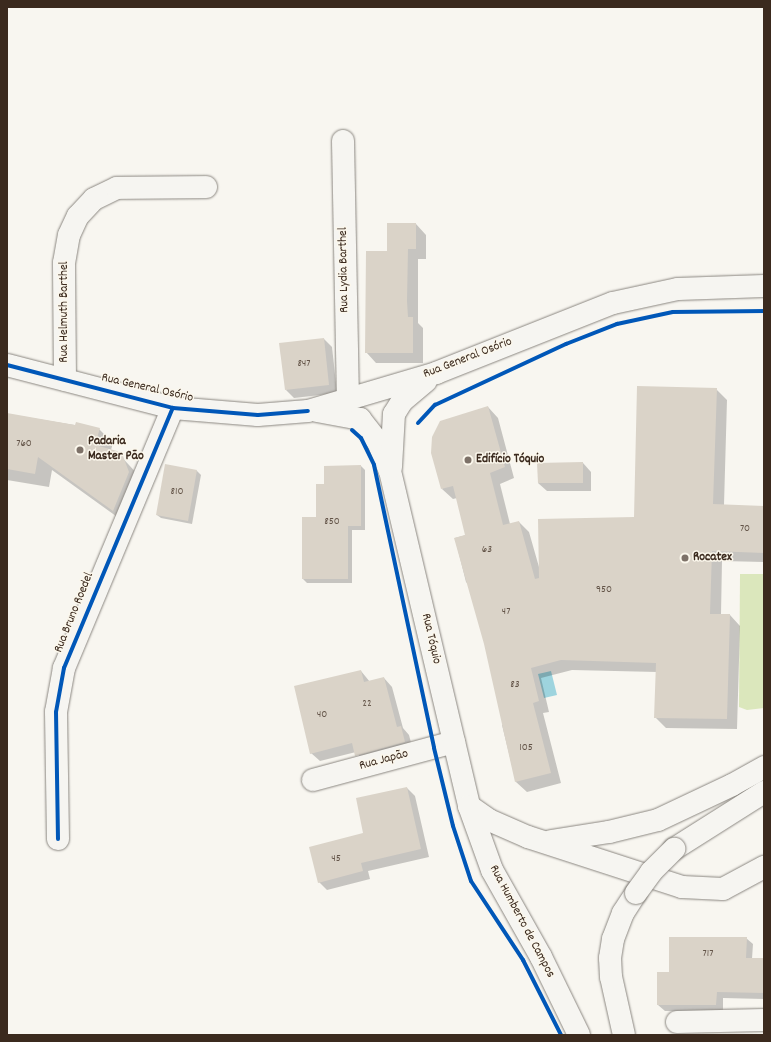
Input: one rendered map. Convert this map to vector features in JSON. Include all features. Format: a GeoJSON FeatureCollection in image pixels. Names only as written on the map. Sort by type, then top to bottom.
{"type":"FeatureCollection","features":[{"type":"Feature","properties":{"kind":"main road","name":"Rua Lydia Barthel"},"geometry":{"type":"LineString","coordinates":[[343,141],[348,399]]}},
{"type":"Feature","properties":{"kind":"main road","name":"Rua Helmuth Barthel"},"geometry":{"type":"LineString","coordinates":[[65,380],[64,264],[69,235],[78,216],[94,199],[117,188],[206,187]]}},
{"type":"Feature","properties":{"kind":"main road","name":"Rua General Osório"},"geometry":{"type":"LineString","coordinates":[[7,365],[173,408],[258,415],[308,411],[436,373],[613,303],[678,289],[764,286]]}},
{"type":"Feature","properties":{"kind":"main road","name":"Rua Tóquio"},"geometry":{"type":"LineString","coordinates":[[390,472],[394,414],[411,391],[436,373]]}},
{"type":"Feature","properties":{"kind":"main road","name":"Rua Bruno Roedel"},"geometry":{"type":"LineString","coordinates":[[58,839],[56,712],[64,668],[173,408]]}},
{"type":"Feature","properties":{"kind":"main road","name":"Rua Tóquio"},"geometry":{"type":"LineString","coordinates":[[308,411],[360,419],[378,442],[390,472],[469,806]]}},
{"type":"Feature","properties":{"kind":"main road","name":"Rua Japão"},"geometry":{"type":"LineString","coordinates":[[313,780],[454,742]]}},
{"type":"Feature","properties":{"kind":"main road"},"geometry":{"type":"LineString","coordinates":[[548,841],[610,832],[658,820],[764,767]]}},
{"type":"Feature","properties":{"kind":"main road"},"geometry":{"type":"LineString","coordinates":[[624,1035],[611,977],[610,958],[614,939],[623,914],[651,872],[674,849],[764,792]]}},
{"type":"Feature","properties":{"kind":"main road"},"geometry":{"type":"LineString","coordinates":[[469,806],[489,820],[528,837],[548,841],[682,887],[723,889],[764,867]]}},
{"type":"Feature","properties":{"kind":"main road","name":"Rua Humberto de Campos"},"geometry":{"type":"LineString","coordinates":[[469,806],[492,870],[541,957],[579,1035]]}},
{"type":"Feature","properties":{"kind":"main road"},"geometry":{"type":"LineString","coordinates":[[677,1022],[764,1020]]}},
{"type":"Feature","properties":{"kind":"green space"},"geometry":{"type":"Polygon","coordinates":[[[740,574],[764,574],[764,708],[747,710],[739,707],[740,574]]]}},
{"type":"Feature","properties":{"kind":"water"},"geometry":{"type":"Polygon","coordinates":[[[551,671],[557,695],[544,698],[538,674],[551,671]]]}},
{"type":"Feature","properties":{"kind":"building"},"geometry":{"type":"Polygon","coordinates":[[[387,223],[416,223],[416,249],[408,249],[407,301],[408,317],[413,317],[413,353],[365,353],[366,251],[387,251],[387,223]]]}},
{"type":"Feature","properties":{"kind":"building"},"geometry":{"type":"Polygon","coordinates":[[[324,338],[329,385],[285,390],[279,343],[324,338]]]}},
{"type":"Feature","properties":{"kind":"building"},"geometry":{"type":"Polygon","coordinates":[[[637,386],[717,388],[713,504],[764,506],[764,553],[712,551],[710,614],[730,614],[727,719],[654,718],[656,663],[561,660],[531,668],[539,701],[533,703],[551,773],[515,782],[484,644],[454,538],[465,535],[453,486],[441,489],[431,453],[432,437],[440,421],[488,406],[505,467],[490,473],[503,525],[519,521],[535,579],[539,578],[538,519],[634,517],[637,386]]]}},
{"type":"Feature","properties":{"kind":"building"},"geometry":{"type":"Polygon","coordinates":[[[7,413],[75,425],[76,422],[100,428],[95,445],[117,451],[123,456],[129,472],[113,511],[38,457],[35,474],[7,469],[7,413]]]}},
{"type":"Feature","properties":{"kind":"building"},"geometry":{"type":"Polygon","coordinates":[[[583,462],[583,483],[538,483],[537,463],[583,462]]]}},
{"type":"Feature","properties":{"kind":"building"},"geometry":{"type":"Polygon","coordinates":[[[165,464],[197,470],[188,521],[156,515],[165,464]]]}},
{"type":"Feature","properties":{"kind":"building"},"geometry":{"type":"Polygon","coordinates":[[[361,465],[361,526],[348,526],[348,579],[302,579],[302,517],[316,517],[316,484],[324,484],[324,466],[361,465]]]}},
{"type":"Feature","properties":{"kind":"building"},"geometry":{"type":"Polygon","coordinates":[[[361,670],[364,682],[384,677],[397,727],[401,726],[405,742],[355,756],[352,743],[310,754],[294,686],[361,670]]]}},
{"type":"Feature","properties":{"kind":"building"},"geometry":{"type":"Polygon","coordinates":[[[407,787],[421,849],[361,863],[363,871],[318,883],[309,847],[363,833],[356,798],[407,787]]]}},
{"type":"Feature","properties":{"kind":"building"},"geometry":{"type":"Polygon","coordinates":[[[669,937],[747,937],[746,958],[764,958],[764,993],[717,992],[716,1005],[657,1005],[657,972],[669,972],[669,937]]]}},
{"type":"Feature","properties":{"kind":"cycle path"},"geometry":{"type":"LineString","coordinates":[[418,423],[435,405],[566,344],[617,324],[673,312],[764,311]]}},
{"type":"Feature","properties":{"kind":"cycle path"},"geometry":{"type":"LineString","coordinates":[[7,365],[173,408],[258,415],[308,411]]}},
{"type":"Feature","properties":{"kind":"cycle path"},"geometry":{"type":"LineString","coordinates":[[58,839],[56,712],[64,668],[173,408]]}},
{"type":"Feature","properties":{"kind":"cycle path"},"geometry":{"type":"LineString","coordinates":[[352,430],[361,438],[374,465],[434,748],[453,826],[471,881],[523,960],[561,1035]]}},
{"type":"Feature","properties":{"kind":"place","name":"Padaria Master Pão"},"geometry":{"type":"Point","coordinates":[80,450]}},
{"type":"Feature","properties":{"kind":"place","name":"Edifício Tóquio"},"geometry":{"type":"Point","coordinates":[468,460]}},
{"type":"Feature","properties":{"kind":"place","name":"Rocatex"},"geometry":{"type":"Point","coordinates":[685,558]}}]}
